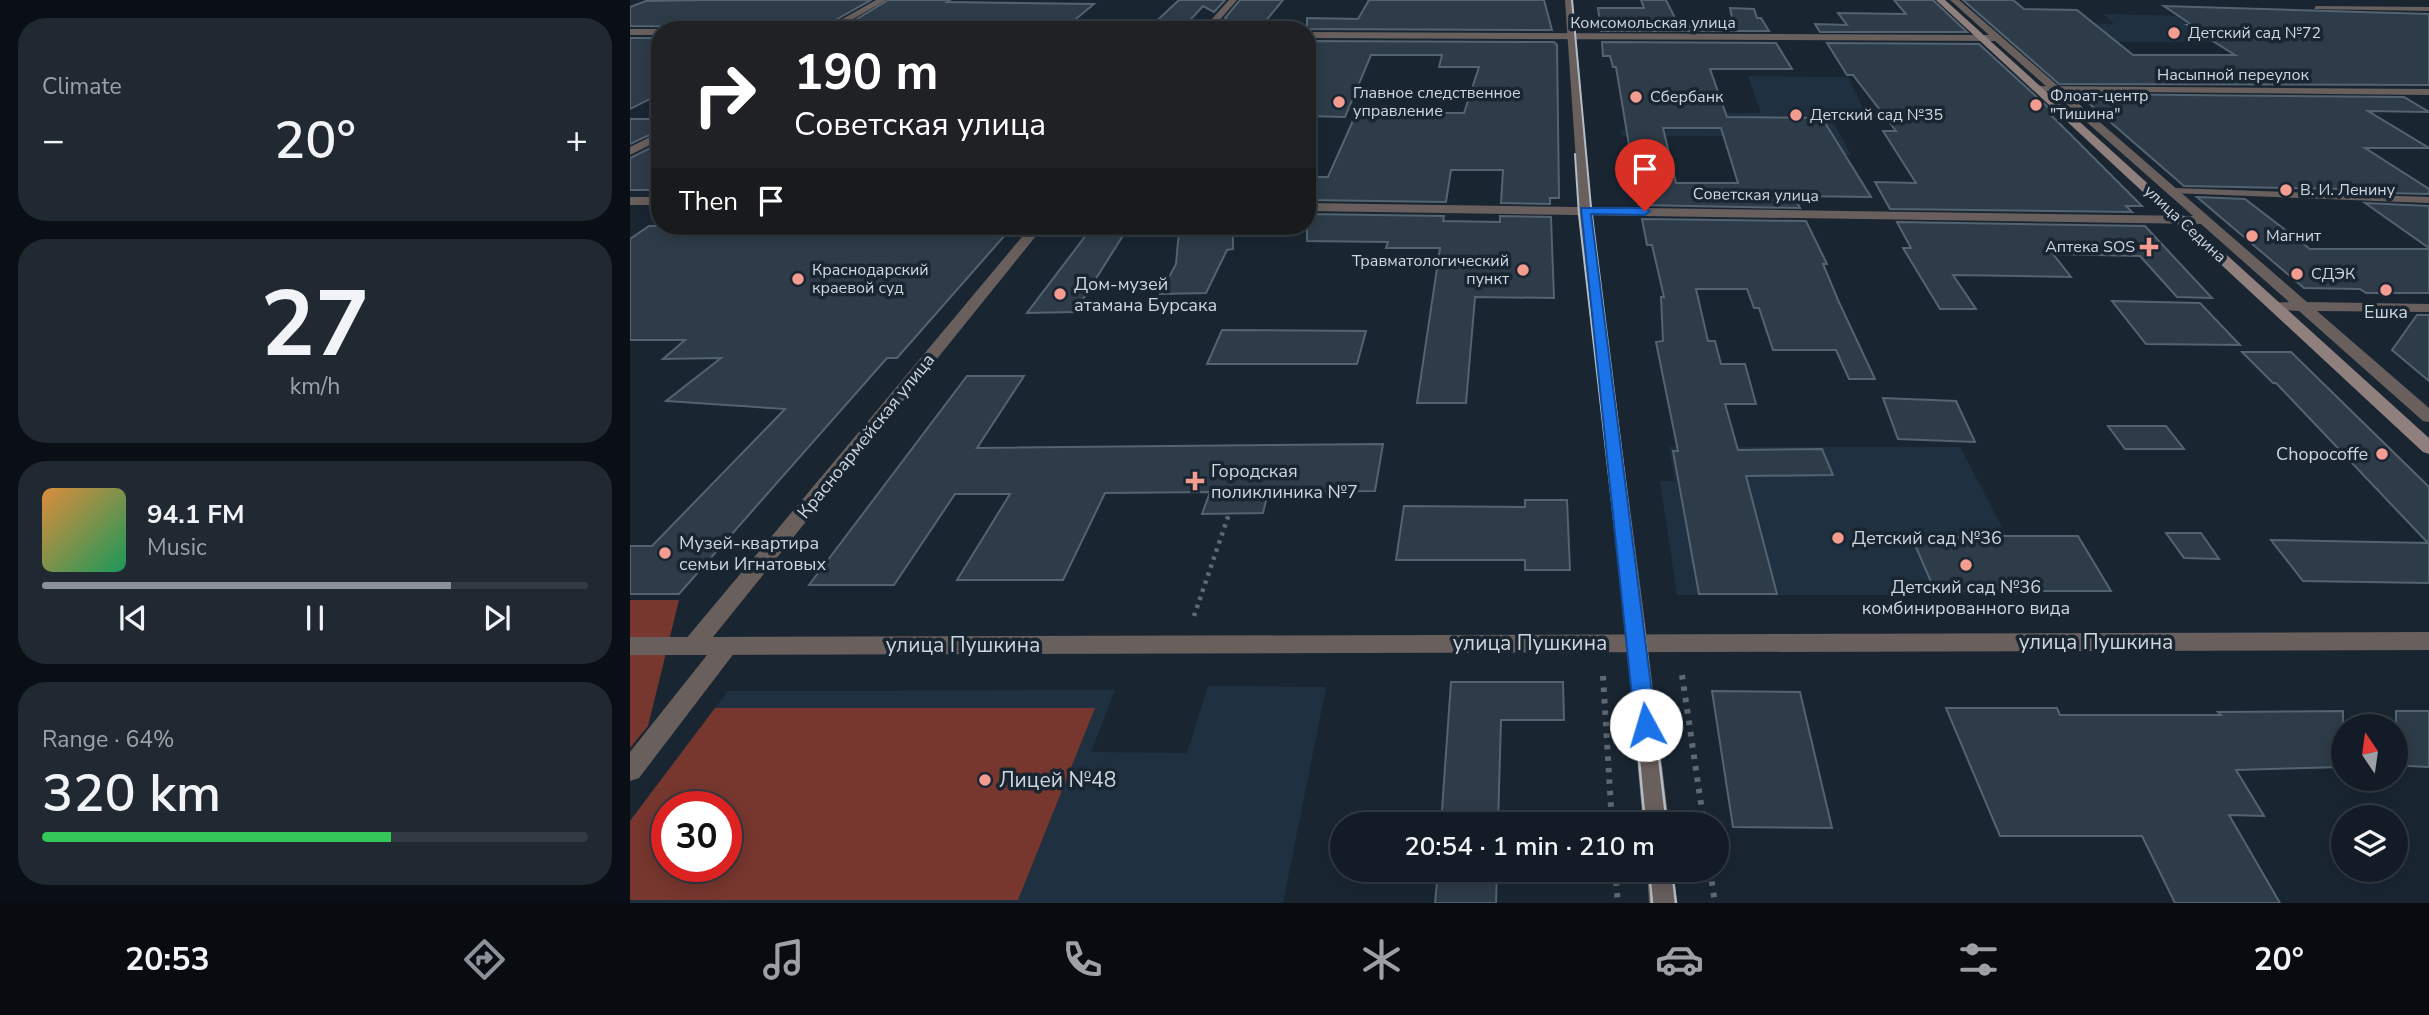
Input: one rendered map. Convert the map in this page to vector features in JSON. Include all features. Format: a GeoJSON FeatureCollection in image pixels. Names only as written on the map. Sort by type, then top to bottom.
{"type":"FeatureCollection","features":[{"type":"Feature","properties":{"kind":"main road","name":"улица Седина"},"geometry":{"type":"LineString","coordinates":[[1940,0],[2429,449]]}},
{"type":"Feature","properties":{"kind":"street"},"geometry":{"type":"LineString","coordinates":[[844,21],[882,0]]}},
{"type":"Feature","properties":{"kind":"street"},"geometry":{"type":"LineString","coordinates":[[859,21],[895,0]]}},
{"type":"Feature","properties":{"kind":"street"},"geometry":{"type":"LineString","coordinates":[[1214,21],[1233,0]]}},
{"type":"Feature","properties":{"kind":"street"},"geometry":{"type":"LineString","coordinates":[[1569,0],[1585,210],[1655,812]]}},
{"type":"Feature","properties":{"kind":"street","name":"улица Седина"},"geometry":{"type":"LineString","coordinates":[[1954,0],[2429,417]]}},
{"type":"Feature","properties":{"kind":"street"},"geometry":{"type":"LineString","coordinates":[[630,32],[651,32]]}},
{"type":"Feature","properties":{"kind":"street","name":"Комсомольская улица"},"geometry":{"type":"LineString","coordinates":[[1316,35],[1998,38]]}},
{"type":"Feature","properties":{"kind":"street","name":"Насыпной переулок"},"geometry":{"type":"LineString","coordinates":[[2037,89],[2429,92]]}},
{"type":"Feature","properties":{"kind":"street"},"geometry":{"type":"LineString","coordinates":[[630,139],[651,127]]}},
{"type":"Feature","properties":{"kind":"street"},"geometry":{"type":"LineString","coordinates":[[630,152],[651,140]]}},
{"type":"Feature","properties":{"kind":"street"},"geometry":{"type":"LineString","coordinates":[[630,201],[651,201]]}},
{"type":"Feature","properties":{"kind":"street","name":"Советская улица"},"geometry":{"type":"LineString","coordinates":[[1316,206],[2205,220]]}},
{"type":"Feature","properties":{"kind":"street","name":"Красноармейская улица"},"geometry":{"type":"LineString","coordinates":[[693,646],[1031,235]]}},
{"type":"Feature","properties":{"kind":"street"},"geometry":{"type":"LineString","coordinates":[[2274,306],[2429,307]]}},
{"type":"Feature","properties":{"kind":"street","name":"улица Пушкина"},"geometry":{"type":"LineString","coordinates":[[630,646],[2429,641]]}},
{"type":"Feature","properties":{"kind":"street"},"geometry":{"type":"LineString","coordinates":[[630,770],[727,646]]}},
{"type":"Feature","properties":{"kind":"street"},"geometry":{"type":"LineString","coordinates":[[1661,882],[1663,903]]}},
{"type":"Feature","properties":{"kind":"lane"},"geometry":{"type":"LineString","coordinates":[[2316,8],[2429,9]]}},
{"type":"Feature","properties":{"kind":"lane"},"geometry":{"type":"LineString","coordinates":[[2174,191],[2429,200]]}},
{"type":"Feature","properties":{"kind":"path"},"geometry":{"type":"LineString","coordinates":[[1194,615],[1229,513]]}},
{"type":"Feature","properties":{"kind":"path"},"geometry":{"type":"LineString","coordinates":[[1682,675],[1702,812]]}},
{"type":"Feature","properties":{"kind":"path"},"geometry":{"type":"LineString","coordinates":[[1603,676],[1611,812]]}},
{"type":"Feature","properties":{"kind":"path"},"geometry":{"type":"LineString","coordinates":[[1616,882],[1618,903]]}},
{"type":"Feature","properties":{"kind":"path"},"geometry":{"type":"LineString","coordinates":[[1712,882],[1715,903]]}},
{"type":"Feature","properties":{"kind":"shaded area","name":"Детский сад №72"},"geometry":{"type":"Polygon","coordinates":[[[2104,14],[2281,18],[2235,51],[2212,42],[2015,42],[2044,22],[2114,24],[2104,14]]]}},
{"type":"Feature","properties":{"kind":"shaded area","name":"Детский сад №35"},"geometry":{"type":"Polygon","coordinates":[[[1748,76],[1848,77],[1867,116],[1831,118],[1851,155],[1750,156],[1733,136],[1622,136],[1620,130],[1733,129],[1725,113],[1761,113],[1748,76]]]}},
{"type":"Feature","properties":{"kind":"shaded area","name":"Детский сад №36"},"geometry":{"type":"Polygon","coordinates":[[[1669,447],[1960,447],[2038,595],[1677,595],[1660,481],[1675,481],[1669,447]]]}},
{"type":"Feature","properties":{"kind":"shaded area"},"geometry":{"type":"Polygon","coordinates":[[[630,600],[679,600],[648,726],[630,748],[630,600]]]}},
{"type":"Feature","properties":{"kind":"shaded area","name":"Лицей №48"},"geometry":{"type":"Polygon","coordinates":[[[1208,686],[1326,687],[1283,903],[630,903],[630,821],[651,793],[651,882],[742,882],[742,791],[653,791],[728,691],[1115,690],[1091,752],[1187,753],[1208,686]]]}},
{"type":"Feature","properties":{"kind":"shaded area"},"geometry":{"type":"Polygon","coordinates":[[[715,708],[1095,708],[1018,900],[630,900],[630,821],[651,793],[651,882],[742,882],[742,791],[653,791],[715,708]]]}},
{"type":"Feature","properties":{"kind":"building"},"geometry":{"type":"Polygon","coordinates":[[[871,0],[834,21],[651,21],[651,26],[630,26],[630,7],[646,1],[871,0]]]}},
{"type":"Feature","properties":{"kind":"building"},"geometry":{"type":"Polygon","coordinates":[[[888,0],[1094,4],[1073,21],[854,21],[888,0]]]}},
{"type":"Feature","properties":{"kind":"building"},"geometry":{"type":"Polygon","coordinates":[[[1179,0],[1225,0],[1214,12],[1203,6],[1189,21],[1156,21],[1179,0]]]}},
{"type":"Feature","properties":{"kind":"building"},"geometry":{"type":"Polygon","coordinates":[[[1240,0],[1283,0],[1266,21],[1230,21],[1225,18],[1240,0]]]}},
{"type":"Feature","properties":{"kind":"building"},"geometry":{"type":"Polygon","coordinates":[[[1369,0],[1544,0],[1552,30],[1316,29],[1316,21],[1307,21],[1307,18],[1358,19],[1369,0]]]}},
{"type":"Feature","properties":{"kind":"building"},"geometry":{"type":"Polygon","coordinates":[[[1641,0],[1666,0],[1679,26],[1734,27],[1730,8],[1754,9],[1757,18],[1761,18],[1769,31],[1601,31],[1598,8],[1644,8],[1641,0]]]}},
{"type":"Feature","properties":{"kind":"building"},"geometry":{"type":"Polygon","coordinates":[[[1894,0],[1933,0],[1967,32],[1820,32],[1815,24],[1847,25],[1838,13],[1906,14],[1894,0]]]}},
{"type":"Feature","properties":{"kind":"building"},"geometry":{"type":"Polygon","coordinates":[[[1963,0],[2013,0],[2024,9],[2077,10],[2133,55],[2235,55],[2187,25],[2192,25],[2164,6],[2429,14],[2429,85],[2059,84],[1963,0]]]}},
{"type":"Feature","properties":{"kind":"building"},"geometry":{"type":"Polygon","coordinates":[[[630,38],[651,38],[651,98],[630,109],[630,38]]]}},
{"type":"Feature","properties":{"kind":"building"},"geometry":{"type":"Polygon","coordinates":[[[1316,41],[1554,42],[1557,45],[1559,198],[1550,198],[1550,204],[1501,203],[1503,170],[1451,170],[1446,202],[1316,200],[1316,177],[1328,177],[1359,107],[1412,108],[1410,113],[1464,113],[1479,67],[1439,67],[1442,55],[1371,55],[1345,117],[1316,116],[1316,41]]]}},
{"type":"Feature","properties":{"kind":"building"},"geometry":{"type":"Polygon","coordinates":[[[1602,42],[1776,43],[1792,69],[1710,69],[1727,117],[1822,118],[1871,197],[1794,196],[1800,208],[1639,205],[1616,67],[1613,67],[1610,56],[1603,56],[1602,42]],[[1663,128],[1676,183],[1738,183],[1721,128],[1663,128]]]}},
{"type":"Feature","properties":{"kind":"building"},"geometry":{"type":"Polygon","coordinates":[[[1827,43],[1979,44],[2051,110],[2049,113],[2142,206],[2126,206],[2132,212],[1890,209],[1875,182],[1916,183],[1883,131],[1896,131],[1853,75],[1847,75],[1827,43]]]}},
{"type":"Feature","properties":{"kind":"building"},"geometry":{"type":"Polygon","coordinates":[[[2078,94],[2404,97],[2429,112],[2368,111],[2429,148],[2365,148],[2429,189],[2429,194],[2348,192],[2344,189],[2184,186],[2078,94]]]}},
{"type":"Feature","properties":{"kind":"building"},"geometry":{"type":"Polygon","coordinates":[[[630,119],[651,119],[651,134],[630,144],[630,119]]]}},
{"type":"Feature","properties":{"kind":"building"},"geometry":{"type":"Polygon","coordinates":[[[651,148],[651,190],[630,190],[630,158],[651,148]]]}},
{"type":"Feature","properties":{"kind":"building"},"geometry":{"type":"Polygon","coordinates":[[[2197,197],[2245,199],[2310,249],[2429,249],[2429,293],[2366,293],[2360,289],[2304,288],[2197,197]]]}},
{"type":"Feature","properties":{"kind":"building"},"geometry":{"type":"Polygon","coordinates":[[[2365,203],[2429,206],[2429,248],[2365,203]]]}},
{"type":"Feature","properties":{"kind":"building"},"geometry":{"type":"Polygon","coordinates":[[[1316,214],[1444,216],[1443,221],[1500,222],[1500,216],[1551,217],[1554,298],[1475,297],[1466,403],[1417,403],[1440,248],[1386,248],[1388,242],[1307,241],[1307,235],[1316,235],[1316,214]]]}},
{"type":"Feature","properties":{"kind":"building"},"geometry":{"type":"Polygon","coordinates":[[[1642,219],[1806,221],[1827,264],[1823,264],[1838,300],[1875,379],[1849,379],[1836,350],[1773,350],[1759,308],[1754,308],[1747,289],[1696,289],[1708,341],[1715,341],[1721,364],[1745,364],[1756,404],[1725,404],[1738,450],[1822,449],[1833,475],[1746,476],[1777,594],[1699,594],[1673,451],[1678,451],[1656,342],[1663,341],[1661,297],[1664,297],[1652,245],[1647,245],[1642,219]]]}},
{"type":"Feature","properties":{"kind":"building"},"geometry":{"type":"Polygon","coordinates":[[[1897,222],[2145,226],[2212,298],[2177,297],[2140,256],[2053,254],[2071,277],[1953,275],[1976,309],[1940,309],[1903,248],[1911,248],[1897,222]]]}},
{"type":"Feature","properties":{"kind":"building"},"geometry":{"type":"Polygon","coordinates":[[[649,226],[651,235],[1005,235],[897,358],[887,358],[679,594],[630,594],[630,546],[652,546],[785,409],[666,401],[721,358],[663,359],[685,340],[630,340],[630,239],[649,226]]]}},
{"type":"Feature","properties":{"kind":"building"},"geometry":{"type":"Polygon","coordinates":[[[1086,235],[1123,235],[1075,312],[1027,313],[1086,235]]]}},
{"type":"Feature","properties":{"kind":"building"},"geometry":{"type":"Polygon","coordinates":[[[1179,235],[1233,235],[1233,249],[1227,250],[1206,293],[1160,294],[1176,264],[1179,235]]]}},
{"type":"Feature","properties":{"kind":"building"},"geometry":{"type":"Polygon","coordinates":[[[2112,301],[2200,303],[2240,345],[2146,344],[2112,301]]]}},
{"type":"Feature","properties":{"kind":"building"},"geometry":{"type":"Polygon","coordinates":[[[2417,315],[2429,315],[2429,381],[2392,350],[2417,315]]]}},
{"type":"Feature","properties":{"kind":"building"},"geometry":{"type":"Polygon","coordinates":[[[1222,330],[1366,331],[1357,364],[1207,364],[1222,330]]]}},
{"type":"Feature","properties":{"kind":"building"},"geometry":{"type":"Polygon","coordinates":[[[2242,352],[2291,352],[2429,487],[2429,583],[2303,581],[2271,540],[2428,543],[2276,383],[2242,352]]]}},
{"type":"Feature","properties":{"kind":"building"},"geometry":{"type":"Polygon","coordinates":[[[967,376],[1024,376],[977,448],[1383,444],[1375,491],[1268,492],[1263,513],[1202,514],[1210,492],[1105,493],[1063,580],[957,580],[1010,494],[955,494],[894,585],[809,585],[967,376]]]}},
{"type":"Feature","properties":{"kind":"building"},"geometry":{"type":"Polygon","coordinates":[[[1883,398],[1956,401],[1975,442],[1898,439],[1883,398]]]}},
{"type":"Feature","properties":{"kind":"building"},"geometry":{"type":"Polygon","coordinates":[[[2108,426],[2166,426],[2184,449],[2125,449],[2108,426]]]}},
{"type":"Feature","properties":{"kind":"building"},"geometry":{"type":"Polygon","coordinates":[[[1525,500],[1567,500],[1570,570],[1525,570],[1525,560],[1396,560],[1404,506],[1525,507],[1525,500]]]}},
{"type":"Feature","properties":{"kind":"building"},"geometry":{"type":"Polygon","coordinates":[[[2166,533],[2201,533],[2219,559],[2184,558],[2166,533]]]}},
{"type":"Feature","properties":{"kind":"building"},"geometry":{"type":"Polygon","coordinates":[[[2078,536],[2111,591],[1935,591],[1912,538],[2078,536]]]}},
{"type":"Feature","properties":{"kind":"building"},"geometry":{"type":"Polygon","coordinates":[[[1451,682],[1563,682],[1564,720],[1501,720],[1498,812],[1442,812],[1451,682]]]}},
{"type":"Feature","properties":{"kind":"building"},"geometry":{"type":"Polygon","coordinates":[[[1712,691],[1800,692],[1832,828],[1733,827],[1712,691]]]}},
{"type":"Feature","properties":{"kind":"building"},"geometry":{"type":"Polygon","coordinates":[[[1946,708],[2057,708],[2060,715],[2221,715],[2218,712],[2343,711],[2343,714],[2331,714],[2331,767],[2236,770],[2264,816],[2229,815],[2280,903],[2175,903],[2142,836],[2000,836],[1946,708]]]}},
{"type":"Feature","properties":{"kind":"building"},"geometry":{"type":"Polygon","coordinates":[[[2396,711],[2429,711],[2429,767],[2408,766],[2408,714],[2396,714],[2396,711]]]}},
{"type":"Feature","properties":{"kind":"building"},"geometry":{"type":"Polygon","coordinates":[[[1437,882],[1497,882],[1496,903],[1435,903],[1437,882]]]}},
{"type":"Feature","properties":{"kind":"tram line"},"geometry":{"type":"LineString","coordinates":[[1572,0],[1591,207],[1643,625]]}},
{"type":"Feature","properties":{"kind":"tram line"},"geometry":{"type":"LineString","coordinates":[[1575,154],[1579,215],[1626,625]]}},
{"type":"Feature","properties":{"kind":"tram line"},"geometry":{"type":"LineString","coordinates":[[1626,623],[1644,812]]}},
{"type":"Feature","properties":{"kind":"tram line"},"geometry":{"type":"LineString","coordinates":[[1643,623],[1666,812]]}},
{"type":"Feature","properties":{"kind":"tram line"},"geometry":{"type":"LineString","coordinates":[[1650,882],[1652,903]]}},
{"type":"Feature","properties":{"kind":"tram line"},"geometry":{"type":"LineString","coordinates":[[1673,882],[1676,903]]}},
{"type":"Feature","properties":{"kind":"place","name":"Детский сад №72"},"geometry":{"type":"Point","coordinates":[2174,33]}},
{"type":"Feature","properties":{"kind":"place","name":"Сбербанк"},"geometry":{"type":"Point","coordinates":[1636,97]}},
{"type":"Feature","properties":{"kind":"place","name":"Главное следственное управление"},"geometry":{"type":"Point","coordinates":[1339,102]}},
{"type":"Feature","properties":{"kind":"place","name":"Флоат-центр \"Тишина\""},"geometry":{"type":"Point","coordinates":[2036,105]}},
{"type":"Feature","properties":{"kind":"place","name":"Детский сад №35"},"geometry":{"type":"Point","coordinates":[1796,115]}},
{"type":"Feature","properties":{"kind":"place","name":"В. И. Ленину"},"geometry":{"type":"Point","coordinates":[2286,190]}},
{"type":"Feature","properties":{"kind":"place","name":"Магнит"},"geometry":{"type":"Point","coordinates":[2252,236]}},
{"type":"Feature","properties":{"kind":"place","name":"Аптека SOS"},"geometry":{"type":"Point","coordinates":[2149,247]}},
{"type":"Feature","properties":{"kind":"place","name":"Травматологический пункт"},"geometry":{"type":"Point","coordinates":[1523,270]}},
{"type":"Feature","properties":{"kind":"place","name":"СДЭК"},"geometry":{"type":"Point","coordinates":[2297,274]}},
{"type":"Feature","properties":{"kind":"place","name":"Краснодарский краевой суд"},"geometry":{"type":"Point","coordinates":[798,279]}},
{"type":"Feature","properties":{"kind":"place","name":"Ешка"},"geometry":{"type":"Point","coordinates":[2386,290]}},
{"type":"Feature","properties":{"kind":"place","name":"Дом-музей атамана Бурсака"},"geometry":{"type":"Point","coordinates":[1060,294]}},
{"type":"Feature","properties":{"kind":"place","name":"Chopocoffe"},"geometry":{"type":"Point","coordinates":[2382,454]}},
{"type":"Feature","properties":{"kind":"place","name":"Городская поликлиника №7"},"geometry":{"type":"Point","coordinates":[1195,481]}},
{"type":"Feature","properties":{"kind":"place","name":"Детский сад №36"},"geometry":{"type":"Point","coordinates":[1838,538]}},
{"type":"Feature","properties":{"kind":"place","name":"Музей-квартира семьи Игнатовых"},"geometry":{"type":"Point","coordinates":[665,553]}},
{"type":"Feature","properties":{"kind":"place","name":"Детский сад №36 комбинированного вида"},"geometry":{"type":"Point","coordinates":[1966,565]}},
{"type":"Feature","properties":{"kind":"place","name":"Лицей №48"},"geometry":{"type":"Point","coordinates":[985,780]}},
{"type":"Feature","properties":{"kind":"route"},"geometry":{"type":"LineString","coordinates":[[1645,211],[1585,210],[1646,725]]}}]}
